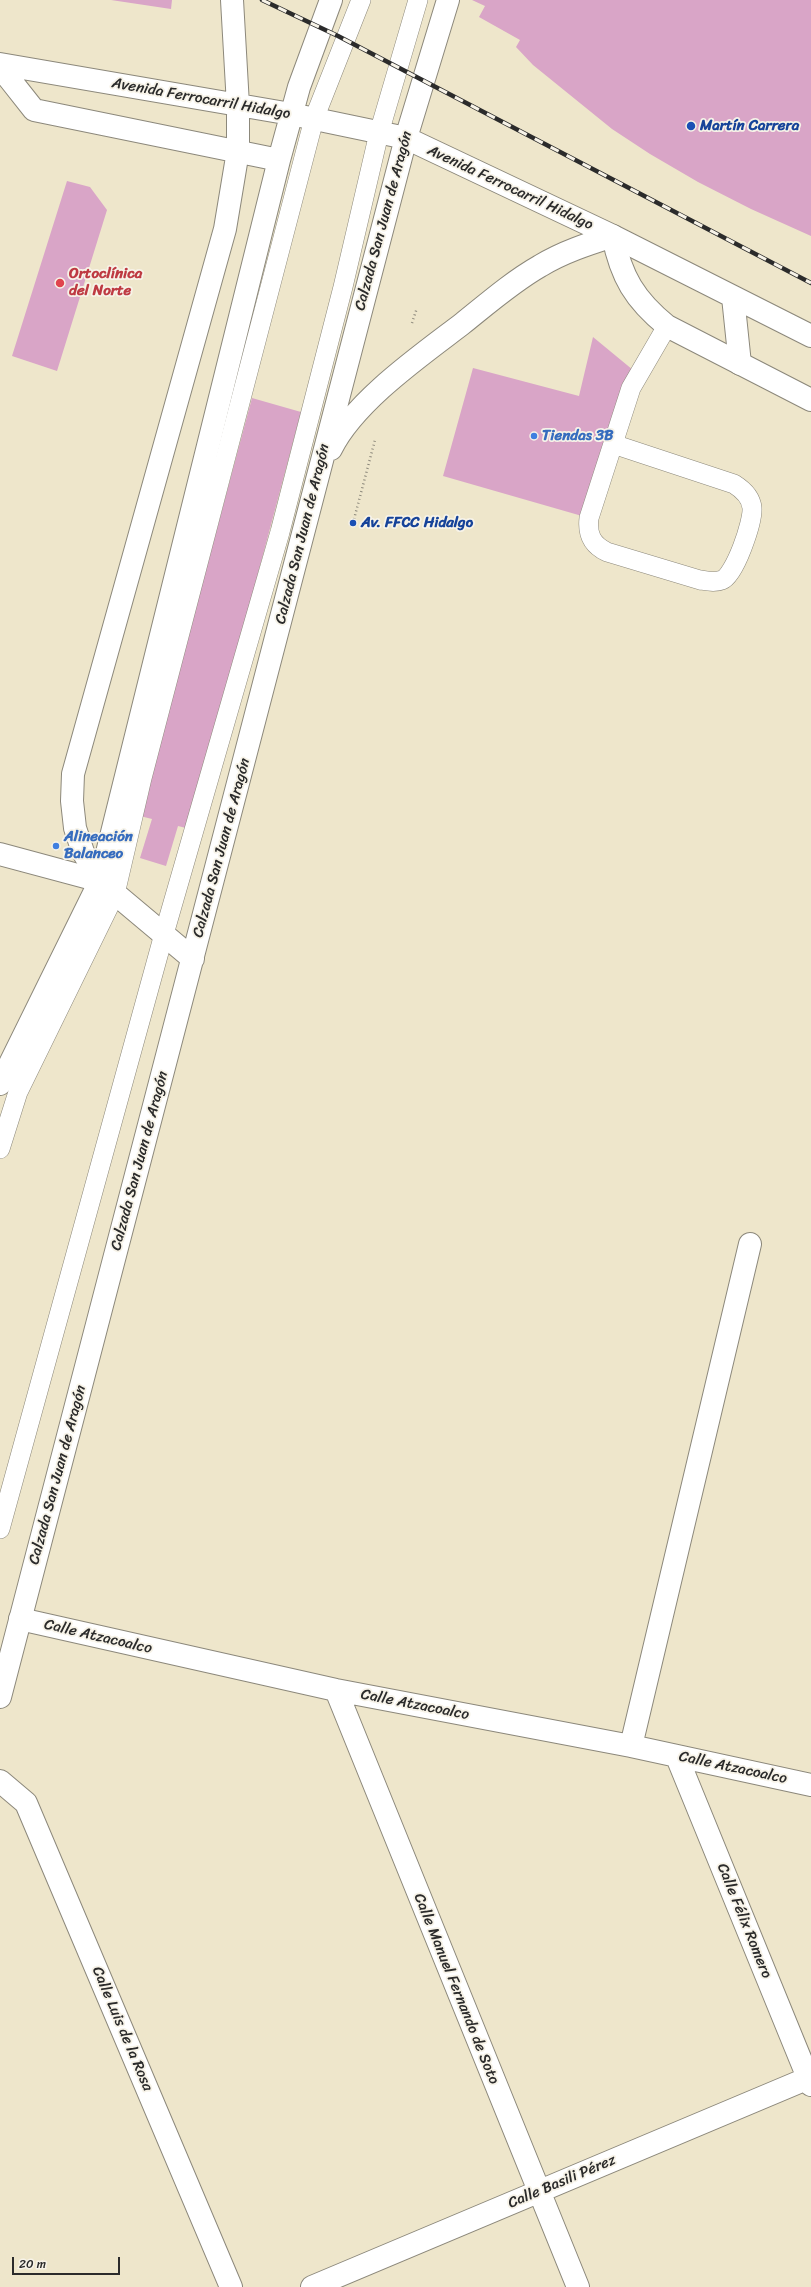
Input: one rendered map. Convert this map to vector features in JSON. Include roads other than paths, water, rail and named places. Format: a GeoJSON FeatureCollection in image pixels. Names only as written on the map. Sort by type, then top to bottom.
{"type":"FeatureCollection","features":[{"type":"Feature","properties":{"kind":"main road"},"geometry":{"type":"LineString","coordinates":[[193,959],[107,887],[83,852],[75,828],[72,801],[73,774],[225,229],[238,151],[238,105],[232,0]]}},
{"type":"Feature","properties":{"kind":"main road"},"geometry":{"type":"LineString","coordinates":[[0,1084],[107,887],[279,160],[298,87],[331,0]]}},
{"type":"Feature","properties":{"kind":"main road","name":"Calzada San Juan de Aragón"},"geometry":{"type":"LineString","coordinates":[[0,1697],[406,138],[448,0]]}},
{"type":"Feature","properties":{"kind":"main road"},"geometry":{"type":"LineString","coordinates":[[0,66],[34,110],[279,160]]}},
{"type":"Feature","properties":{"kind":"main road","name":"Avenida Ferrocarril Hidalgo"},"geometry":{"type":"LineString","coordinates":[[0,66],[291,114],[406,138],[613,236],[811,336]]}},
{"type":"Feature","properties":{"kind":"main road"},"geometry":{"type":"LineString","coordinates":[[318,475],[339,434],[375,395],[415,360],[514,282],[541,265],[576,248],[613,236],[623,273],[632,290],[647,310],[667,326],[811,400]]}},
{"type":"Feature","properties":{"kind":"main road"},"geometry":{"type":"LineString","coordinates":[[733,297],[740,364]]}},
{"type":"Feature","properties":{"kind":"main road"},"geometry":{"type":"LineString","coordinates":[[0,854],[107,887]]}},
{"type":"Feature","properties":{"kind":"main road"},"geometry":{"type":"LineString","coordinates":[[632,1746],[750,1244]]}},
{"type":"Feature","properties":{"kind":"main road","name":"Calle Atzacoalco"},"geometry":{"type":"LineString","coordinates":[[20,1619],[336,1690],[632,1746],[678,1757],[811,1784]]}},
{"type":"Feature","properties":{"kind":"main road","name":"Calle Manuel Fernando de Soto"},"geometry":{"type":"LineString","coordinates":[[336,1690],[538,2192],[578,2287]]}},
{"type":"Feature","properties":{"kind":"main road","name":"Calle Félix Romero"},"geometry":{"type":"LineString","coordinates":[[678,1757],[810,2080]]}},
{"type":"Feature","properties":{"kind":"main road","name":"Calle Luis de la Rosa"},"geometry":{"type":"LineString","coordinates":[[0,1780],[26,1803],[231,2287]]}},
{"type":"Feature","properties":{"kind":"main road","name":"Calle Basili Pérez"},"geometry":{"type":"LineString","coordinates":[[312,2287],[810,2080]]}},
{"type":"Feature","properties":{"kind":"lane"},"geometry":{"type":"LineString","coordinates":[[0,1149],[18,1092],[107,887],[144,770],[314,119],[360,0]]}},
{"type":"Feature","properties":{"kind":"lane"},"geometry":{"type":"LineString","coordinates":[[0,1529],[164,934],[280,532],[344,288],[380,133],[418,0]]}},
{"type":"Feature","properties":{"kind":"lane"},"geometry":{"type":"LineString","coordinates":[[613,444],[734,484],[742,489],[749,497],[752,507],[736,564],[731,574],[722,580],[712,582],[700,580],[607,552],[598,547],[591,539],[588,529],[589,518],[631,388],[667,326]]}},
{"type":"Feature","properties":{"kind":"railway"},"geometry":{"type":"LineString","coordinates":[[262,0],[338,36],[811,283]]}},
{"type":"Feature","properties":{"kind":"place","name":"Martín Carrera"},"geometry":{"type":"Point","coordinates":[691,126]}},
{"type":"Feature","properties":{"kind":"place","name":"Ortoclínica del Norte"},"geometry":{"type":"Point","coordinates":[60,283]}},
{"type":"Feature","properties":{"kind":"place","name":"Tiendas 3B"},"geometry":{"type":"Point","coordinates":[534,436]}},
{"type":"Feature","properties":{"kind":"place","name":"Av. FFCC Hidalgo"},"geometry":{"type":"Point","coordinates":[353,523]}},
{"type":"Feature","properties":{"kind":"place","name":"Alineación Balanceo"},"geometry":{"type":"Point","coordinates":[56,846]}}]}
